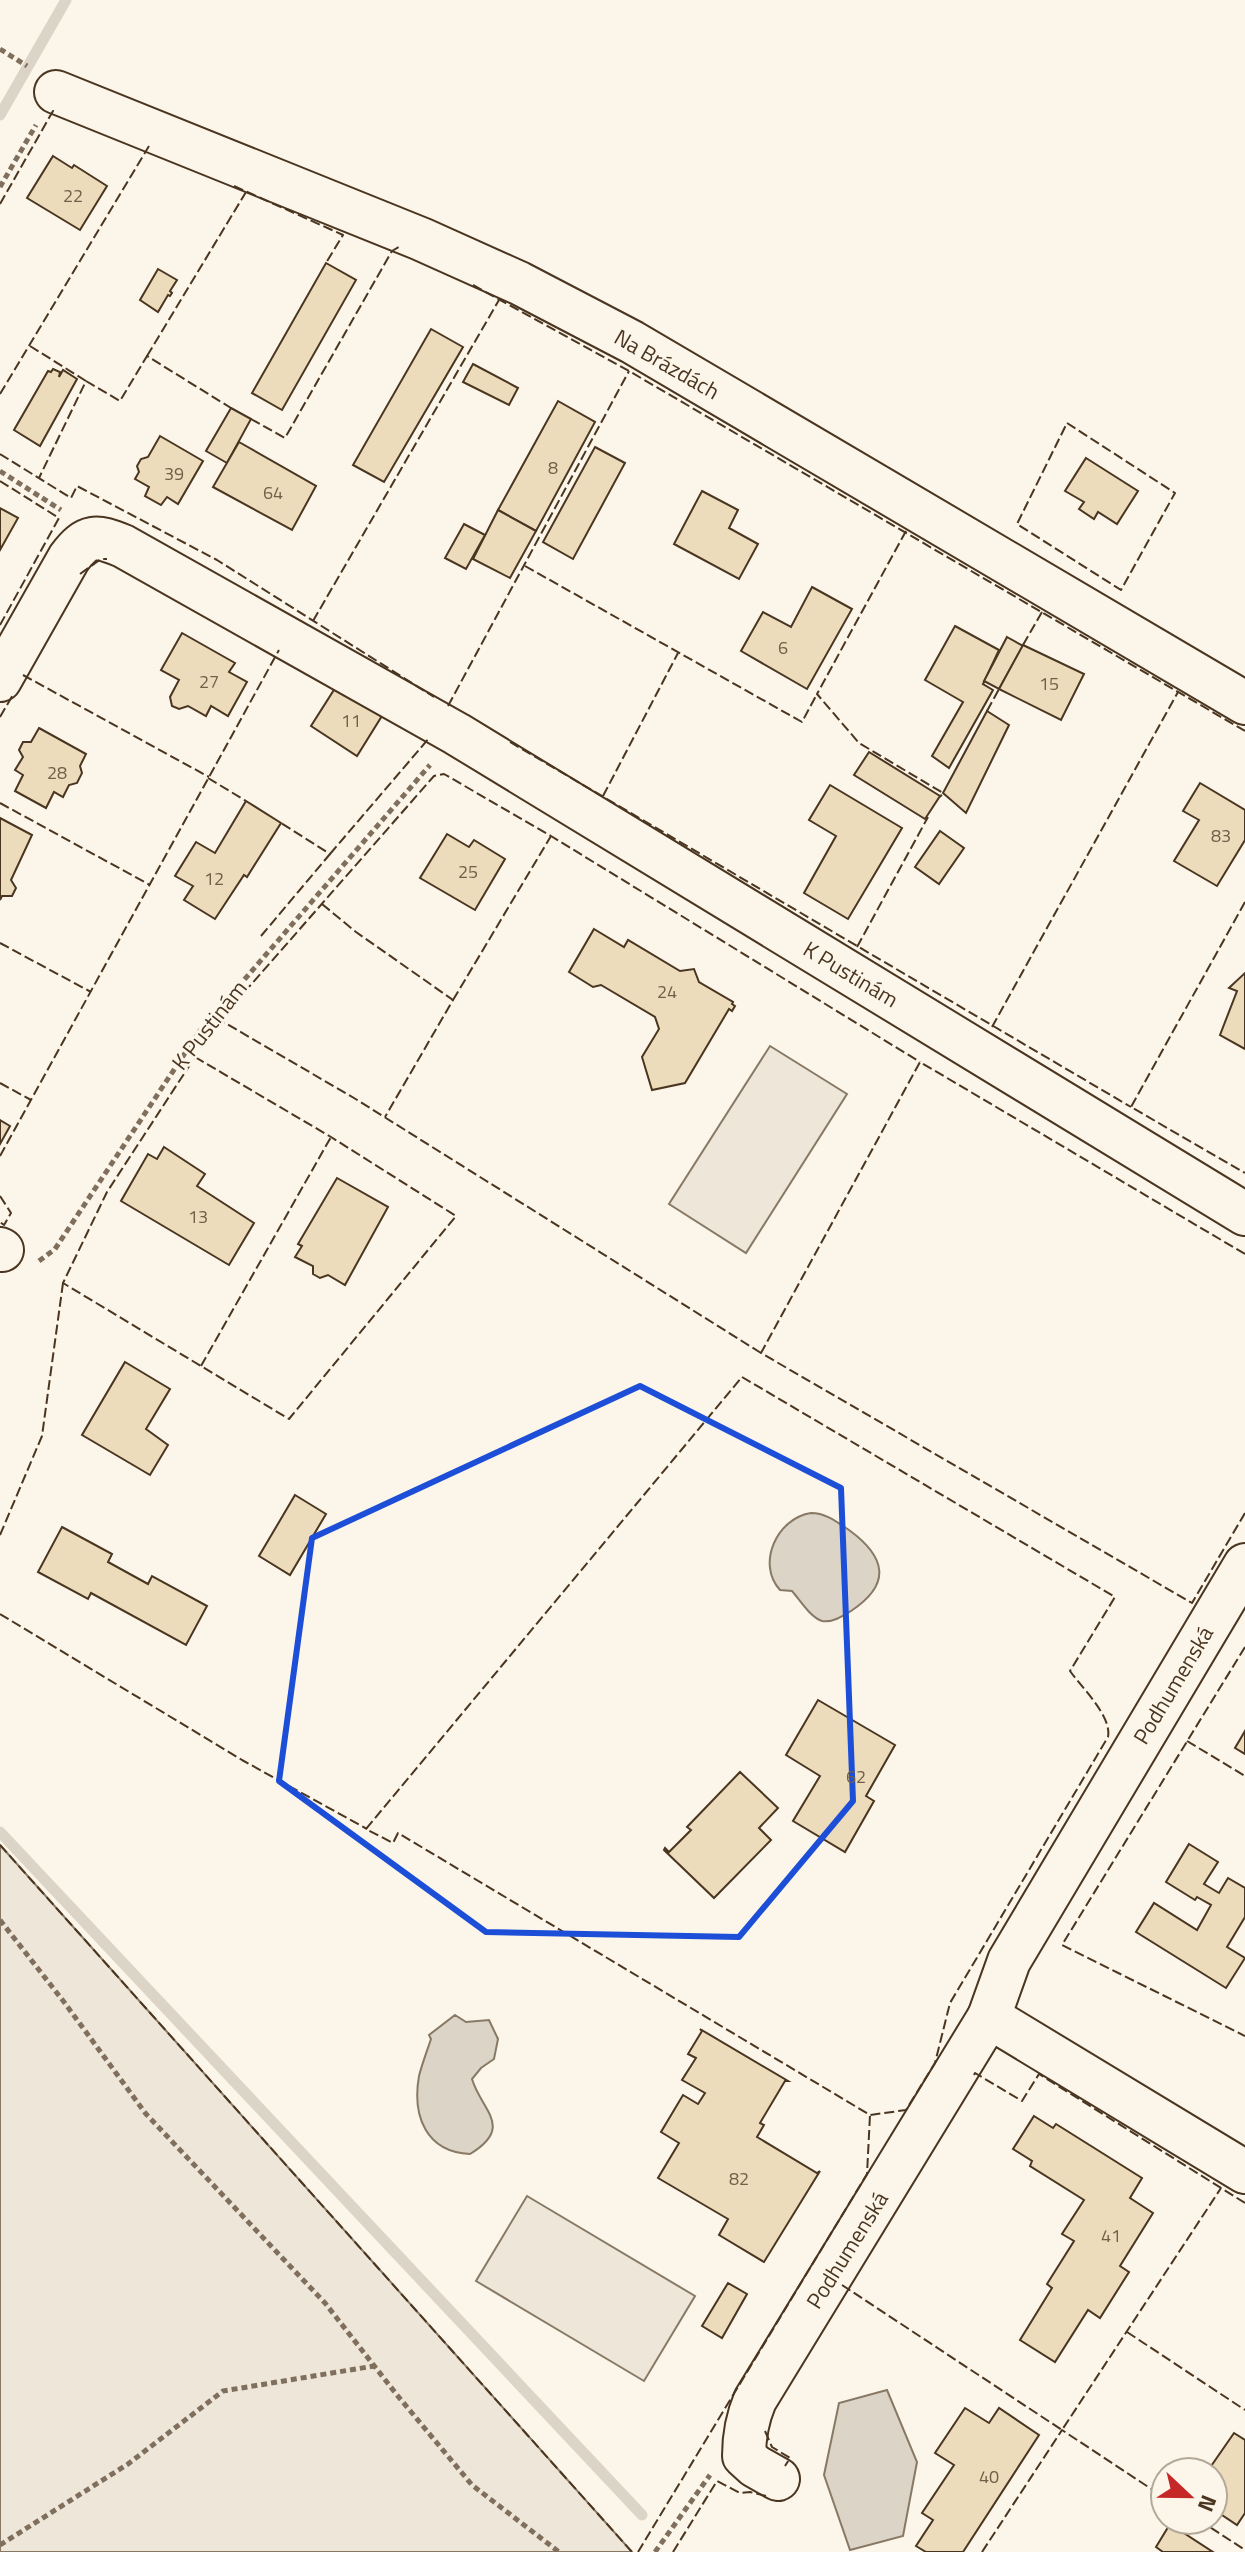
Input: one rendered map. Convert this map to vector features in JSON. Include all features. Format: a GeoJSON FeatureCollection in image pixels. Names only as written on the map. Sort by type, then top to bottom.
{"type":"FeatureCollection","features":[{"type":"Feature","properties":{"kind":"street","name":"Na Brázdách"},"geometry":{"type":"LineString","coordinates":[[56,92],[421,239],[519,283],[632,342],[1245,703]]}},
{"type":"Feature","properties":{"kind":"street"},"geometry":{"type":"LineString","coordinates":[[0,680],[69,558],[79,545],[91,537]]}},
{"type":"Feature","properties":{"kind":"street","name":"K Pustinám"},"geometry":{"type":"LineString","coordinates":[[91,537],[106,539],[160,565],[457,734],[1245,1214]]}},
{"type":"Feature","properties":{"kind":"street","name":"Podhumenská"},"geometry":{"type":"LineString","coordinates":[[744,2440],[748,2416],[755,2400],[989,2017],[1009,1961],[1245,1565]]}},
{"type":"Feature","properties":{"kind":"street"},"geometry":{"type":"LineString","coordinates":[[989,2017],[1245,2172]]}},
{"type":"Feature","properties":{"kind":"street"},"geometry":{"type":"LineString","coordinates":[[744,2440],[744,2456],[778,2479]]}},
{"type":"Feature","properties":{"kind":"path"},"geometry":{"type":"LineString","coordinates":[[0,49],[22,62]]}},
{"type":"Feature","properties":{"kind":"path"},"geometry":{"type":"LineString","coordinates":[[0,187],[56,92]]}},
{"type":"Feature","properties":{"kind":"path"},"geometry":{"type":"LineString","coordinates":[[0,471],[61,510],[91,537]]}},
{"type":"Feature","properties":{"kind":"path","name":"K Pustinám"},"geometry":{"type":"LineString","coordinates":[[1,1249],[30,1262],[47,1257],[55,1249],[199,1032],[457,734]]}},
{"type":"Feature","properties":{"kind":"path"},"geometry":{"type":"LineString","coordinates":[[0,1920],[146,2114],[325,2303],[472,2485],[559,2552]]}},
{"type":"Feature","properties":{"kind":"path"},"geometry":{"type":"LineString","coordinates":[[0,2545],[128,2464],[223,2391],[374,2366]]}},
{"type":"Feature","properties":{"kind":"path"},"geometry":{"type":"LineString","coordinates":[[655,2552],[731,2444],[744,2440]]}},
{"type":"Feature","properties":{"kind":"highlighted area"},"geometry":{"type":"Polygon","coordinates":[[[640,1386],[841,1488],[853,1801],[739,1937],[486,1932],[279,1781],[312,1538],[640,1386]]]}},
{"type":"Feature","properties":{"kind":"shaded area"},"geometry":{"type":"Polygon","coordinates":[[[770,1046],[847,1094],[746,1253],[669,1204],[770,1046]]]}},
{"type":"Feature","properties":{"kind":"shaded area"},"geometry":{"type":"Polygon","coordinates":[[[811,1513],[831,1518],[861,1540],[877,1560],[879,1570],[878,1581],[864,1601],[830,1621],[813,1616],[792,1591],[780,1590],[770,1568],[770,1556],[780,1533],[788,1523],[811,1513]]]}},
{"type":"Feature","properties":{"kind":"shaded area"},"geometry":{"type":"Polygon","coordinates":[[[0,1845],[632,2552],[0,2552],[0,1845]]]}},
{"type":"Feature","properties":{"kind":"shaded area"},"geometry":{"type":"Polygon","coordinates":[[[455,2015],[466,2022],[489,2020],[498,2039],[494,2059],[472,2079],[493,2127],[491,2135],[470,2154],[442,2147],[433,2139],[420,2118],[418,2105],[419,2076],[431,2039],[429,2035],[455,2015]]]}},
{"type":"Feature","properties":{"kind":"shaded area"},"geometry":{"type":"Polygon","coordinates":[[[527,2196],[695,2296],[644,2381],[476,2281],[527,2196]]]}},
{"type":"Feature","properties":{"kind":"shaded area"},"geometry":{"type":"Polygon","coordinates":[[[887,2390],[917,2462],[903,2536],[850,2550],[824,2475],[839,2403],[887,2390]]]}},
{"type":"Feature","properties":{"kind":"building"},"geometry":{"type":"Polygon","coordinates":[[[53,156],[107,186],[80,230],[27,198],[53,156]]]}},
{"type":"Feature","properties":{"kind":"building"},"geometry":{"type":"Polygon","coordinates":[[[326,263],[356,280],[282,410],[252,393],[326,263]]]}},
{"type":"Feature","properties":{"kind":"building"},"geometry":{"type":"Polygon","coordinates":[[[158,269],[177,280],[158,312],[140,300],[158,269]]]}},
{"type":"Feature","properties":{"kind":"building"},"geometry":{"type":"Polygon","coordinates":[[[431,329],[463,347],[384,482],[353,465],[431,329]]]}},
{"type":"Feature","properties":{"kind":"building"},"geometry":{"type":"Polygon","coordinates":[[[473,364],[518,388],[509,405],[463,382],[473,364]]]}},
{"type":"Feature","properties":{"kind":"building"},"geometry":{"type":"Polygon","coordinates":[[[53,369],[60,372],[59,377],[63,370],[77,379],[40,446],[14,430],[48,371],[53,369]]]}},
{"type":"Feature","properties":{"kind":"building"},"geometry":{"type":"Polygon","coordinates":[[[558,401],[595,422],[536,531],[498,510],[558,401]]]}},
{"type":"Feature","properties":{"kind":"building"},"geometry":{"type":"Polygon","coordinates":[[[231,408],[251,419],[227,463],[206,451],[231,408]]]}},
{"type":"Feature","properties":{"kind":"building"},"geometry":{"type":"Polygon","coordinates":[[[160,436],[203,461],[178,504],[167,497],[161,505],[145,496],[149,487],[135,479],[141,459],[148,457],[160,436]]]}},
{"type":"Feature","properties":{"kind":"building"},"geometry":{"type":"Polygon","coordinates":[[[239,442],[316,486],[292,530],[213,487],[239,442]]]}},
{"type":"Feature","properties":{"kind":"building"},"geometry":{"type":"Polygon","coordinates":[[[595,447],[625,463],[573,559],[543,542],[595,447]]]}},
{"type":"Feature","properties":{"kind":"building"},"geometry":{"type":"Polygon","coordinates":[[[1086,458],[1138,491],[1117,524],[1098,512],[1094,519],[1079,509],[1084,502],[1065,491],[1086,458]]]}},
{"type":"Feature","properties":{"kind":"building"},"geometry":{"type":"Polygon","coordinates":[[[702,491],[738,510],[729,528],[758,544],[739,579],[674,544],[702,491]]]}},
{"type":"Feature","properties":{"kind":"building"},"geometry":{"type":"Polygon","coordinates":[[[0,508],[18,518],[0,550],[0,508]]]}},
{"type":"Feature","properties":{"kind":"building"},"geometry":{"type":"Polygon","coordinates":[[[498,510],[536,531],[510,578],[473,559],[498,510]]]}},
{"type":"Feature","properties":{"kind":"building"},"geometry":{"type":"Polygon","coordinates":[[[464,524],[485,535],[466,569],[445,558],[464,524]]]}},
{"type":"Feature","properties":{"kind":"building"},"geometry":{"type":"Polygon","coordinates":[[[812,587],[852,609],[807,689],[741,651],[763,612],[791,627],[812,587]]]}},
{"type":"Feature","properties":{"kind":"building"},"geometry":{"type":"Polygon","coordinates":[[[955,626],[999,650],[983,684],[993,690],[949,768],[932,756],[963,702],[925,680],[955,626]]]}},
{"type":"Feature","properties":{"kind":"building"},"geometry":{"type":"Polygon","coordinates":[[[182,633],[235,663],[229,672],[247,682],[228,716],[211,706],[206,716],[188,706],[179,709],[172,706],[170,697],[179,680],[161,670],[182,633]]]}},
{"type":"Feature","properties":{"kind":"building"},"geometry":{"type":"Polygon","coordinates":[[[1007,637],[1023,646],[999,689],[984,681],[1007,637]]]}},
{"type":"Feature","properties":{"kind":"building"},"geometry":{"type":"Polygon","coordinates":[[[1023,645],[1084,674],[1061,720],[999,689],[1023,645]]]}},
{"type":"Feature","properties":{"kind":"building"},"geometry":{"type":"Polygon","coordinates":[[[339,682],[385,711],[357,756],[311,726],[339,682]]]}},
{"type":"Feature","properties":{"kind":"building"},"geometry":{"type":"Polygon","coordinates":[[[987,711],[1009,725],[966,813],[943,793],[987,711]]]}},
{"type":"Feature","properties":{"kind":"building"},"geometry":{"type":"Polygon","coordinates":[[[39,728],[86,754],[77,783],[69,785],[63,797],[54,792],[46,808],[15,791],[23,775],[15,770],[23,757],[19,750],[23,742],[31,742],[39,728]]]}},
{"type":"Feature","properties":{"kind":"building"},"geometry":{"type":"Polygon","coordinates":[[[869,752],[940,796],[925,819],[854,775],[869,752]]]}},
{"type":"Feature","properties":{"kind":"building"},"geometry":{"type":"Polygon","coordinates":[[[1200,783],[1245,810],[1245,840],[1217,886],[1174,861],[1199,820],[1183,811],[1200,783]]]}},
{"type":"Feature","properties":{"kind":"building"},"geometry":{"type":"Polygon","coordinates":[[[830,785],[902,828],[848,919],[804,893],[836,836],[809,820],[830,785]]]}},
{"type":"Feature","properties":{"kind":"building"},"geometry":{"type":"Polygon","coordinates":[[[246,801],[281,823],[247,877],[244,875],[215,919],[184,900],[193,886],[175,876],[196,842],[215,853],[246,801]]]}},
{"type":"Feature","properties":{"kind":"building"},"geometry":{"type":"Polygon","coordinates":[[[0,818],[32,835],[11,880],[16,888],[12,896],[2,896],[0,900],[0,818]]]}},
{"type":"Feature","properties":{"kind":"building"},"geometry":{"type":"Polygon","coordinates":[[[940,831],[964,848],[939,884],[915,867],[940,831]]]}},
{"type":"Feature","properties":{"kind":"building"},"geometry":{"type":"Polygon","coordinates":[[[447,834],[469,847],[474,840],[505,859],[475,910],[420,878],[447,834]]]}},
{"type":"Feature","properties":{"kind":"building"},"geometry":{"type":"Polygon","coordinates":[[[594,929],[624,947],[628,940],[680,971],[694,969],[699,982],[733,1002],[735,1006],[732,1011],[729,1009],[685,1083],[652,1090],[642,1057],[659,1029],[655,1017],[601,985],[593,987],[569,972],[594,929]]]}},
{"type":"Feature","properties":{"kind":"building"},"geometry":{"type":"Polygon","coordinates":[[[1245,973],[1245,1049],[1220,1035],[1237,991],[1229,988],[1245,973]]]}},
{"type":"Feature","properties":{"kind":"building"},"geometry":{"type":"Polygon","coordinates":[[[0,1120],[10,1126],[0,1144],[0,1120]]]}},
{"type":"Feature","properties":{"kind":"building"},"geometry":{"type":"Polygon","coordinates":[[[164,1147],[205,1174],[197,1186],[254,1223],[229,1265],[121,1201],[148,1154],[157,1159],[164,1147]]]}},
{"type":"Feature","properties":{"kind":"building"},"geometry":{"type":"Polygon","coordinates":[[[337,1178],[388,1207],[345,1285],[328,1275],[320,1278],[313,1274],[313,1266],[295,1257],[302,1246],[298,1244],[337,1178]]]}},
{"type":"Feature","properties":{"kind":"building"},"geometry":{"type":"Polygon","coordinates":[[[125,1362],[170,1389],[146,1429],[168,1445],[150,1475],[82,1435],[125,1362]]]}},
{"type":"Feature","properties":{"kind":"building"},"geometry":{"type":"Polygon","coordinates":[[[295,1495],[326,1514],[290,1575],[259,1556],[295,1495]]]}},
{"type":"Feature","properties":{"kind":"building"},"geometry":{"type":"Polygon","coordinates":[[[62,1527],[112,1554],[108,1562],[148,1584],[152,1576],[207,1606],[186,1645],[91,1593],[88,1599],[38,1572],[62,1527]]]}},
{"type":"Feature","properties":{"kind":"building"},"geometry":{"type":"Polygon","coordinates":[[[818,1700],[895,1745],[866,1796],[874,1801],[845,1852],[793,1821],[820,1776],[786,1755],[818,1700]]]}},
{"type":"Feature","properties":{"kind":"building"},"geometry":{"type":"Polygon","coordinates":[[[1245,1731],[1245,1754],[1235,1748],[1245,1731]]]}},
{"type":"Feature","properties":{"kind":"building"},"geometry":{"type":"Polygon","coordinates":[[[740,1772],[778,1808],[759,1828],[771,1840],[714,1898],[664,1850],[669,1852],[691,1830],[687,1827],[740,1772]]]}},
{"type":"Feature","properties":{"kind":"building"},"geometry":{"type":"Polygon","coordinates":[[[1189,1844],[1218,1862],[1204,1884],[1219,1893],[1228,1878],[1245,1888],[1245,1917],[1227,1947],[1245,1958],[1226,1988],[1136,1932],[1154,1903],[1197,1930],[1211,1905],[1197,1897],[1195,1900],[1166,1882],[1189,1844]]]}},
{"type":"Feature","properties":{"kind":"building"},"geometry":{"type":"Polygon","coordinates":[[[700,2029],[788,2081],[785,2081],[760,2123],[764,2125],[757,2137],[817,2173],[820,2171],[764,2262],[719,2235],[728,2219],[658,2178],[679,2143],[661,2132],[683,2095],[698,2104],[705,2093],[682,2080],[696,2058],[688,2054],[702,2031],[700,2029]]]}},
{"type":"Feature","properties":{"kind":"building"},"geometry":{"type":"Polygon","coordinates":[[[1034,2116],[1053,2128],[1056,2124],[1142,2178],[1130,2198],[1153,2213],[1120,2266],[1129,2272],[1100,2318],[1088,2310],[1055,2362],[1020,2340],[1052,2288],[1047,2284],[1074,2241],[1062,2234],[1084,2200],[1030,2166],[1032,2161],[1013,2149],[1034,2116]]]}},
{"type":"Feature","properties":{"kind":"building"},"geometry":{"type":"Polygon","coordinates":[[[728,2283],[747,2294],[722,2338],[702,2326],[728,2283]]]}},
{"type":"Feature","properties":{"kind":"building"},"geometry":{"type":"Polygon","coordinates":[[[965,2408],[989,2423],[999,2408],[1039,2435],[963,2552],[926,2552],[916,2546],[933,2520],[922,2513],[954,2465],[935,2453],[965,2408]]]}},
{"type":"Feature","properties":{"kind":"building"},"geometry":{"type":"Polygon","coordinates":[[[1234,2433],[1245,2440],[1245,2513],[1237,2525],[1229,2520],[1229,2456],[1218,2456],[1234,2433]]]}},
{"type":"Feature","properties":{"kind":"building"},"geometry":{"type":"Polygon","coordinates":[[[1163,2536],[1188,2536],[1213,2552],[1163,2552],[1156,2547],[1163,2536]]]}},
{"type":"Feature","properties":{"kind":"waterway"},"geometry":{"type":"LineString","coordinates":[[0,115],[66,0]]}},
{"type":"Feature","properties":{"kind":"waterway"},"geometry":{"type":"LineString","coordinates":[[0,1832],[642,2515]]}},
{"type":"Feature","properties":{"kind":"fence"},"geometry":{"type":"LineString","coordinates":[[0,204],[53,111],[57,112]]}},
{"type":"Feature","properties":{"kind":"fence"},"geometry":{"type":"LineString","coordinates":[[0,394],[149,146]]}},
{"type":"Feature","properties":{"kind":"fence"},"geometry":{"type":"LineString","coordinates":[[234,186],[343,235],[326,263]]}},
{"type":"Feature","properties":{"kind":"fence"},"geometry":{"type":"LineString","coordinates":[[147,356],[246,192]]}},
{"type":"Feature","properties":{"kind":"fence"},"geometry":{"type":"LineString","coordinates":[[251,419],[285,438],[392,251],[399,247]]}},
{"type":"Feature","properties":{"kind":"fence"},"geometry":{"type":"LineString","coordinates":[[473,285],[629,371],[1245,731]]}},
{"type":"Feature","properties":{"kind":"fence"},"geometry":{"type":"LineString","coordinates":[[313,621],[499,300]]}},
{"type":"Feature","properties":{"kind":"fence"},"geometry":{"type":"LineString","coordinates":[[30,346],[86,381],[39,478]]}},
{"type":"Feature","properties":{"kind":"fence"},"geometry":{"type":"LineString","coordinates":[[86,381],[120,401],[147,356],[231,408]]}},
{"type":"Feature","properties":{"kind":"fence"},"geometry":{"type":"LineString","coordinates":[[448,706],[629,371]]}},
{"type":"Feature","properties":{"kind":"fence"},"geometry":{"type":"LineString","coordinates":[[1067,423],[1175,493],[1121,590],[1017,524],[1067,423]]}},
{"type":"Feature","properties":{"kind":"fence"},"geometry":{"type":"LineString","coordinates":[[0,454],[71,498],[77,486],[217,560],[434,697]]}},
{"type":"Feature","properties":{"kind":"fence"},"geometry":{"type":"LineString","coordinates":[[0,481],[59,518],[0,625]]}},
{"type":"Feature","properties":{"kind":"fence"},"geometry":{"type":"LineString","coordinates":[[906,531],[817,694],[859,743],[943,793],[940,797]]}},
{"type":"Feature","properties":{"kind":"fence"},"geometry":{"type":"LineString","coordinates":[[80,574],[101,559],[107,559]]}},
{"type":"Feature","properties":{"kind":"fence"},"geometry":{"type":"LineString","coordinates":[[525,566],[802,722],[817,694]]}},
{"type":"Feature","properties":{"kind":"fence"},"geometry":{"type":"LineString","coordinates":[[1023,645],[1042,612]]}},
{"type":"Feature","properties":{"kind":"fence"},"geometry":{"type":"LineString","coordinates":[[0,1156],[279,650]]}},
{"type":"Feature","properties":{"kind":"fence"},"geometry":{"type":"LineString","coordinates":[[603,796],[678,653]]}},
{"type":"Feature","properties":{"kind":"fence"},"geometry":{"type":"LineString","coordinates":[[23,675],[209,777]]}},
{"type":"Feature","properties":{"kind":"fence"},"geometry":{"type":"LineString","coordinates":[[987,711],[999,689]]}},
{"type":"Feature","properties":{"kind":"fence"},"geometry":{"type":"LineString","coordinates":[[992,1027],[1178,692]]}},
{"type":"Feature","properties":{"kind":"fence"},"geometry":{"type":"LineString","coordinates":[[0,717],[14,693]]}},
{"type":"Feature","properties":{"kind":"fence"},"geometry":{"type":"LineString","coordinates":[[330,854],[430,737]]}},
{"type":"Feature","properties":{"kind":"fence"},"geometry":{"type":"LineString","coordinates":[[510,742],[1131,1107]]}},
{"type":"Feature","properties":{"kind":"fence"},"geometry":{"type":"LineString","coordinates":[[761,1353],[354,1098],[220,1020],[434,776],[444,774],[920,1062]]}},
{"type":"Feature","properties":{"kind":"fence"},"geometry":{"type":"LineString","coordinates":[[208,778],[246,801]]}},
{"type":"Feature","properties":{"kind":"fence"},"geometry":{"type":"LineString","coordinates":[[0,803],[150,885]]}},
{"type":"Feature","properties":{"kind":"fence"},"geometry":{"type":"LineString","coordinates":[[857,947],[928,817]]}},
{"type":"Feature","properties":{"kind":"fence"},"geometry":{"type":"LineString","coordinates":[[261,936],[330,854],[281,823]]}},
{"type":"Feature","properties":{"kind":"fence"},"geometry":{"type":"LineString","coordinates":[[453,1000],[551,836]]}},
{"type":"Feature","properties":{"kind":"fence"},"geometry":{"type":"LineString","coordinates":[[1245,902],[1131,1107],[1245,1173]]}},
{"type":"Feature","properties":{"kind":"fence"},"geometry":{"type":"LineString","coordinates":[[322,904],[356,932],[453,1000],[385,1117]]}},
{"type":"Feature","properties":{"kind":"fence"},"geometry":{"type":"LineString","coordinates":[[0,943],[91,992]]}},
{"type":"Feature","properties":{"kind":"fence"},"geometry":{"type":"LineString","coordinates":[[195,1057],[331,1137],[456,1216],[289,1419],[63,1283],[107,1192],[195,1057]]}},
{"type":"Feature","properties":{"kind":"fence"},"geometry":{"type":"LineString","coordinates":[[1245,1254],[920,1062],[761,1353],[1192,1603],[1245,1513]]}},
{"type":"Feature","properties":{"kind":"fence"},"geometry":{"type":"LineString","coordinates":[[0,1083],[31,1100]]}},
{"type":"Feature","properties":{"kind":"fence"},"geometry":{"type":"LineString","coordinates":[[201,1366],[331,1137]]}},
{"type":"Feature","properties":{"kind":"fence"},"geometry":{"type":"LineString","coordinates":[[0,1196],[11,1213],[4,1225],[0,1222]]}},
{"type":"Feature","properties":{"kind":"fence"},"geometry":{"type":"LineString","coordinates":[[0,1535],[42,1436],[63,1283]]}},
{"type":"Feature","properties":{"kind":"fence"},"geometry":{"type":"LineString","coordinates":[[742,1377],[1115,1597],[1070,1671],[1101,1711],[1108,1737],[950,2003],[935,2063],[906,2110],[870,2115],[398,1833],[393,1843],[366,1829],[742,1377]]}},
{"type":"Feature","properties":{"kind":"fence"},"geometry":{"type":"LineString","coordinates":[[0,1614],[242,1760],[367,1829]]}},
{"type":"Feature","properties":{"kind":"fence"},"geometry":{"type":"LineString","coordinates":[[1245,1647],[1062,1945],[1245,2036]]}},
{"type":"Feature","properties":{"kind":"fence"},"geometry":{"type":"LineString","coordinates":[[1187,1741],[1245,1776]]}},
{"type":"Feature","properties":{"kind":"fence"},"geometry":{"type":"LineString","coordinates":[[0,1845],[632,2552]]}},
{"type":"Feature","properties":{"kind":"fence"},"geometry":{"type":"LineString","coordinates":[[974,2075],[1022,2101],[1039,2074],[1245,2203]]}},
{"type":"Feature","properties":{"kind":"fence"},"geometry":{"type":"LineString","coordinates":[[638,2552],[867,2174],[870,2115]]}},
{"type":"Feature","properties":{"kind":"fence"},"geometry":{"type":"LineString","coordinates":[[842,2285],[1062,2430],[1221,2188]]}},
{"type":"Feature","properties":{"kind":"fence"},"geometry":{"type":"LineString","coordinates":[[1127,2332],[1245,2410]]}},
{"type":"Feature","properties":{"kind":"fence"},"geometry":{"type":"LineString","coordinates":[[982,2552],[1062,2430],[1149,2487]]}},
{"type":"Feature","properties":{"kind":"fence"},"geometry":{"type":"LineString","coordinates":[[765,2431],[772,2447],[790,2458],[785,2466]]}},
{"type":"Feature","properties":{"kind":"fence"},"geometry":{"type":"LineString","coordinates":[[673,2552],[717,2481],[740,2493],[766,2496],[768,2493]]}},
{"type":"Feature","properties":{"kind":"fence"},"geometry":{"type":"LineString","coordinates":[[1224,2536],[1245,2550]]}}]}
